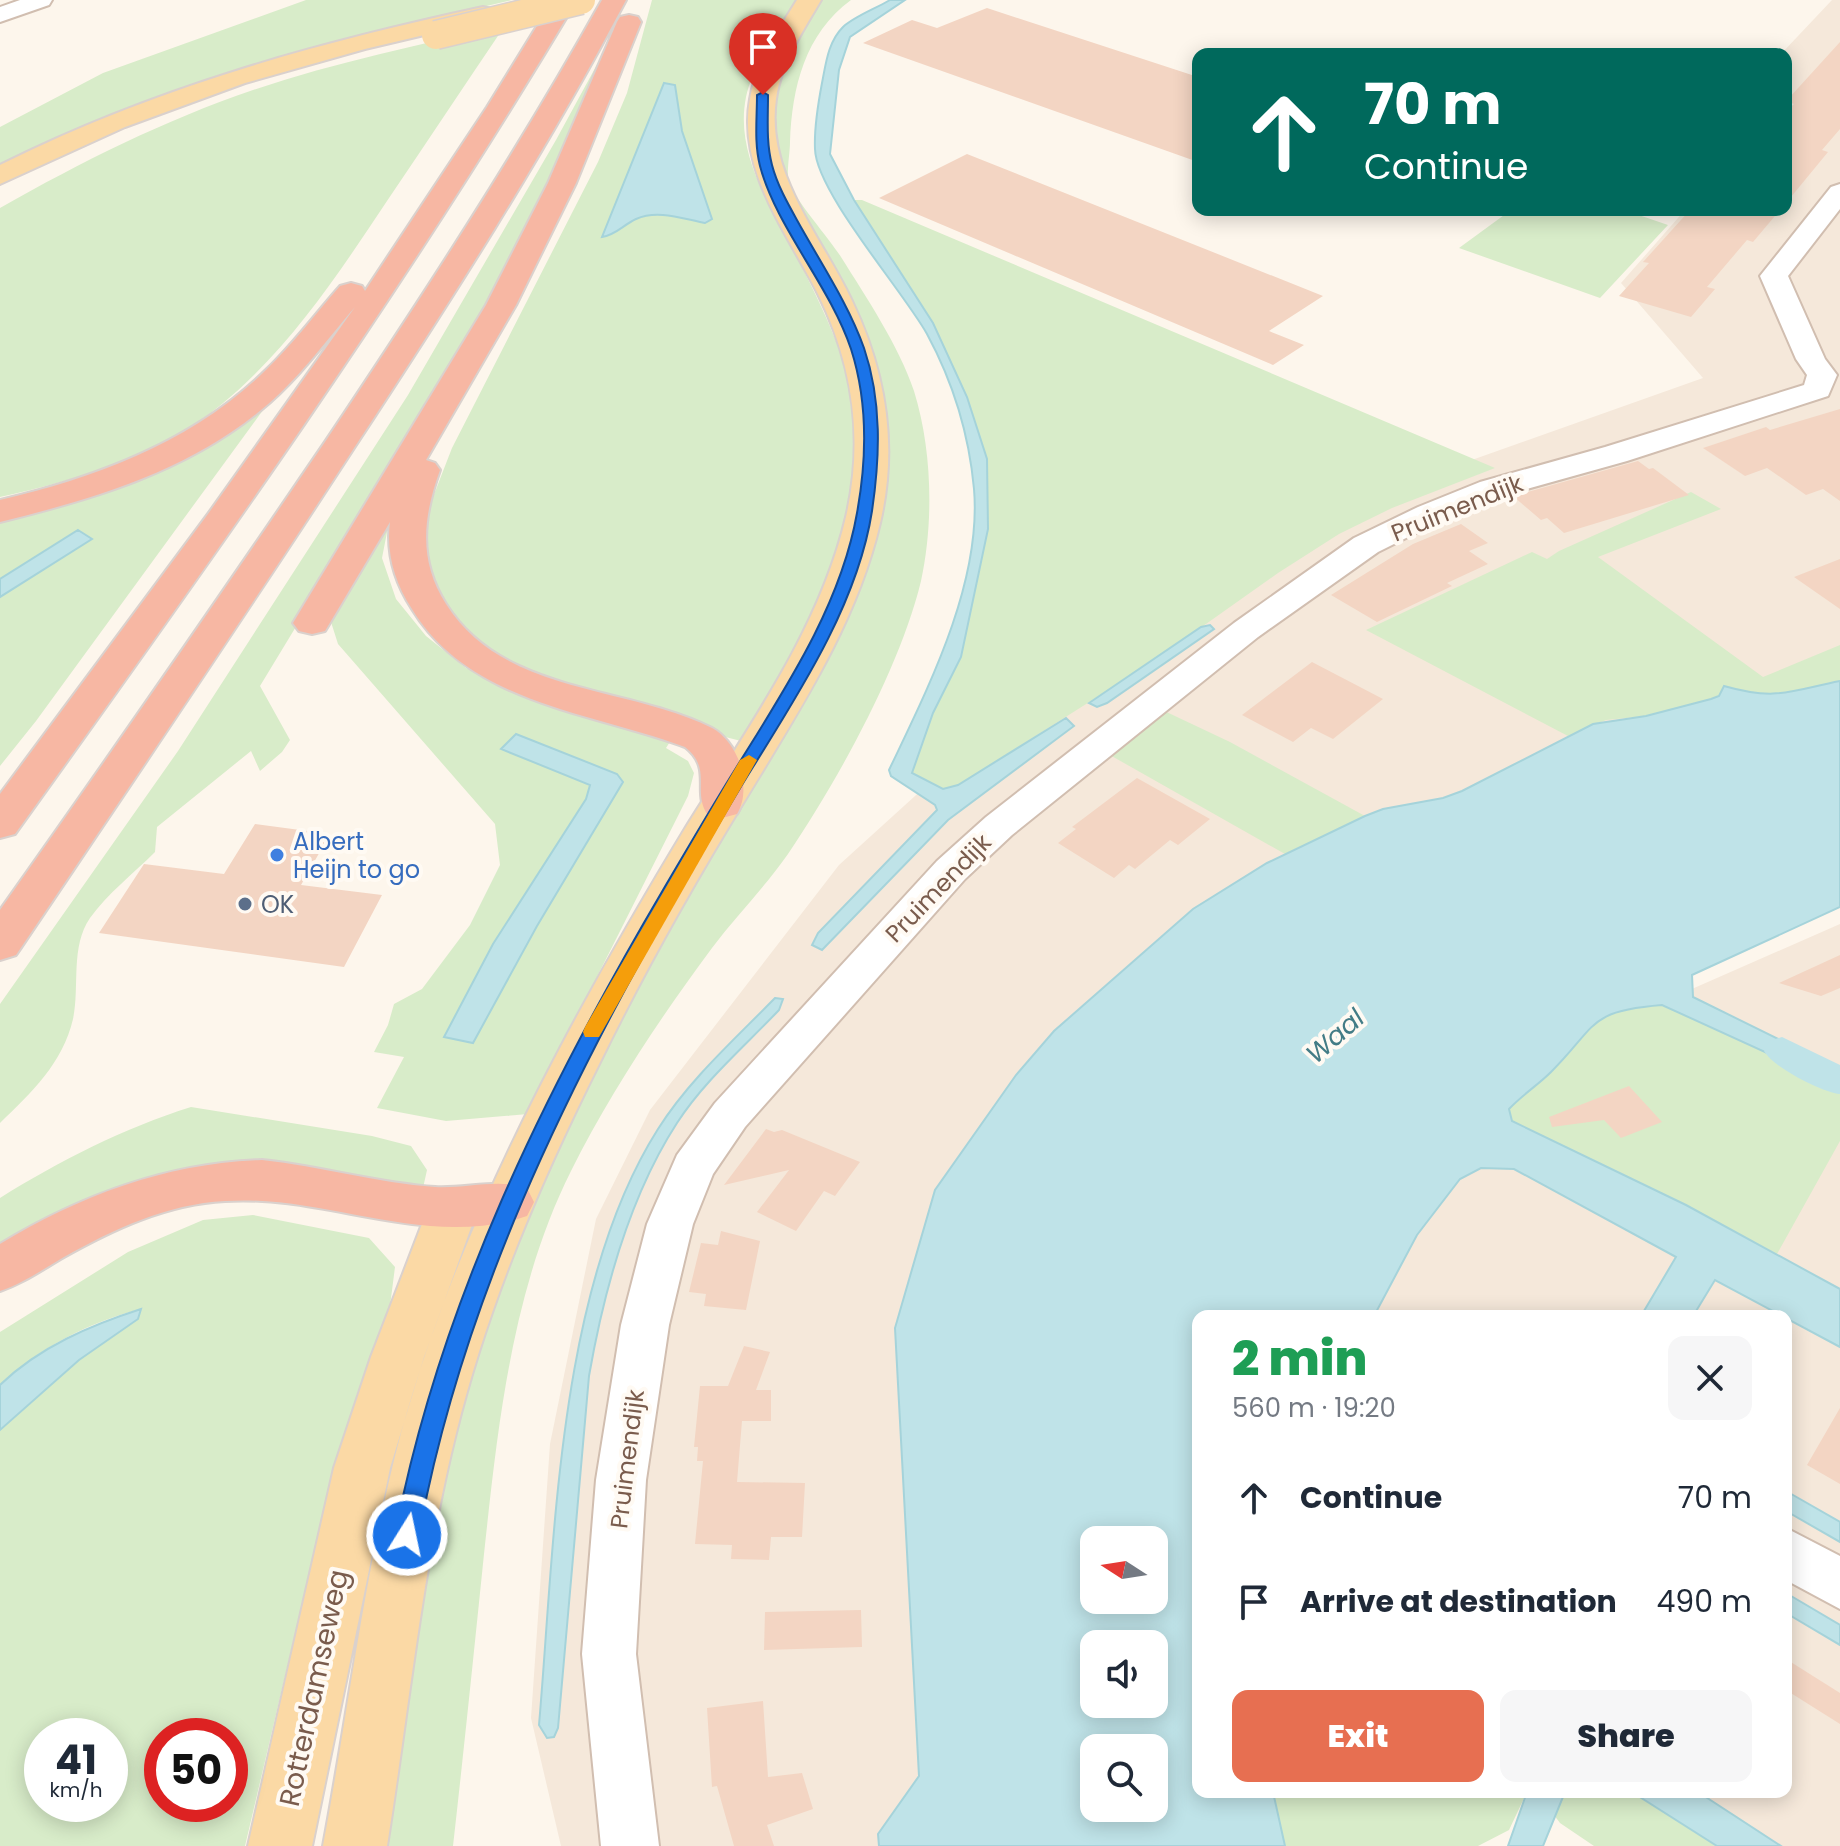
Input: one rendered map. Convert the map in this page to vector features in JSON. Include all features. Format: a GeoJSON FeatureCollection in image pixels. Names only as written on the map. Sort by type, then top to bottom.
{"type":"FeatureCollection","features":[{"type":"Feature","properties":{"kind":"highway"},"geometry":{"type":"LineString","coordinates":[[0,824],[292,418],[452,181],[565,0]]}},
{"type":"Feature","properties":{"kind":"highway"},"geometry":{"type":"LineString","coordinates":[[0,944],[214,635],[405,346],[524,159],[614,0]]}},
{"type":"Feature","properties":{"kind":"highway"},"geometry":{"type":"LineString","coordinates":[[312,623],[501,305],[562,183],[638,0]]}},
{"type":"Feature","properties":{"kind":"highway"},"geometry":{"type":"LineString","coordinates":[[0,511],[114,479],[179,450],[231,416],[278,378],[452,181]]}},
{"type":"Feature","properties":{"kind":"highway"},"geometry":{"type":"LineString","coordinates":[[433,421],[431,450],[416,486],[405,528],[410,569],[429,613],[454,644],[486,665],[538,686],[699,738],[710,745],[723,766],[722,804]]}},
{"type":"Feature","properties":{"kind":"highway"},"geometry":{"type":"LineString","coordinates":[[0,1270],[100,1212],[204,1182],[255,1178],[301,1183],[452,1211],[509,1202]]}},
{"type":"Feature","properties":{"kind":"main road"},"geometry":{"type":"LineString","coordinates":[[0,201],[98,148],[211,98],[280,74],[544,0]]}},
{"type":"Feature","properties":{"kind":"main road"},"geometry":{"type":"LineString","coordinates":[[0,176],[109,124],[181,96],[330,48],[581,0]]}},
{"type":"Feature","properties":{"kind":"main road"},"geometry":{"type":"LineString","coordinates":[[355,1846],[391,1620],[418,1478],[452,1357],[509,1202],[598,1020],[722,804],[800,678],[850,570],[864,516],[872,459],[870,401],[858,349],[838,303],[780,200],[767,168],[761,141],[760,116],[768,72],[777,48],[809,0]]}},
{"type":"Feature","properties":{"kind":"main road","name":"Rotterdamseweg"},"geometry":{"type":"LineString","coordinates":[[280,1846],[301,1766],[352,1505],[409,1321],[452,1211]]}},
{"type":"Feature","properties":{"kind":"street"},"geometry":{"type":"LineString","coordinates":[[0,15],[41,0]]}},
{"type":"Feature","properties":{"kind":"street"},"geometry":{"type":"LineString","coordinates":[[1831,375],[1811,359],[1774,276],[1840,192]]}},
{"type":"Feature","properties":{"kind":"street","name":"Pruimendijk"},"geometry":{"type":"LineString","coordinates":[[630,1846],[609,1654],[621,1480],[645,1325],[670,1224],[693,1167],[730,1115],[951,870],[999,826],[1306,585],[1366,545],[1429,514],[1491,489],[1616,454],[1809,393],[1817,390],[1831,375]]}},
{"type":"Feature","properties":{"kind":"street"},"geometry":{"type":"LineString","coordinates":[[1792,1556],[1840,1584]]}},
{"type":"Feature","properties":{"kind":"shaded area"},"geometry":{"type":"Polygon","coordinates":[[[1832,0],[1840,0],[1840,686],[1341,843],[957,1846],[561,1846],[531,1718],[550,1444],[596,1219],[650,1110],[839,865],[937,776],[1286,526],[1703,378],[1621,283],[1680,216],[1792,216],[1792,48],[1787,48],[1832,0]]]}},
{"type":"Feature","properties":{"kind":"shaded area"},"geometry":{"type":"Polygon","coordinates":[[[1840,924],[1840,1846],[1760,1846],[1685,1798],[1792,1798],[1792,1310],[1366,1310],[1473,1136],[1610,1025],[1840,924]]]}},
{"type":"Feature","properties":{"kind":"green space"},"geometry":{"type":"Polygon","coordinates":[[[306,0],[512,0],[315,48],[186,86],[60,136],[0,166],[0,127],[103,73],[306,0]]]}},
{"type":"Feature","properties":{"kind":"green space"},"geometry":{"type":"Polygon","coordinates":[[[652,0],[797,0],[767,46],[749,84],[744,119],[746,141],[768,203],[810,283],[840,353],[858,426],[857,466],[852,515],[840,562],[745,742],[682,726],[530,671],[476,644],[440,602],[425,564],[426,515],[452,448],[598,162],[627,93],[652,0]],[[664,83],[603,237],[650,215],[711,219],[682,131],[675,85],[664,83]]]}},
{"type":"Feature","properties":{"kind":"green space"},"geometry":{"type":"Polygon","coordinates":[[[820,0],[851,0],[822,29],[804,63],[791,122],[789,182],[775,147],[773,111],[776,85],[785,58],[820,0]]]}},
{"type":"Feature","properties":{"kind":"green space"},"geometry":{"type":"Polygon","coordinates":[[[506,24],[332,282],[270,359],[247,382],[198,422],[145,451],[88,474],[0,497],[0,208],[124,143],[253,90],[379,54],[506,24]]]}},
{"type":"Feature","properties":{"kind":"green space"},"geometry":{"type":"Polygon","coordinates":[[[619,24],[528,233],[485,315],[260,686],[290,740],[282,752],[260,771],[251,751],[157,827],[155,852],[104,901],[84,929],[78,954],[73,1019],[62,1050],[34,1089],[0,1123],[0,1004],[178,751],[408,395],[556,140],[619,24]]]}},
{"type":"Feature","properties":{"kind":"green space"},"geometry":{"type":"Polygon","coordinates":[[[790,185],[871,305],[900,357],[914,391],[925,437],[929,485],[928,534],[921,581],[883,686],[847,758],[788,854],[712,948],[637,1056],[586,1142],[551,1216],[521,1310],[502,1407],[453,1846],[377,1846],[453,1421],[479,1324],[596,1049],[839,637],[876,530],[884,450],[790,185]]]}},
{"type":"Feature","properties":{"kind":"green space"},"geometry":{"type":"Polygon","coordinates":[[[854,200],[862,200],[1495,468],[1392,508],[1339,534],[1148,665],[958,785],[943,789],[912,773],[933,713],[961,657],[988,529],[967,397],[933,323],[854,200]]]}},
{"type":"Feature","properties":{"kind":"green space"},"geometry":{"type":"Polygon","coordinates":[[[1503,216],[1642,216],[1668,225],[1600,298],[1459,248],[1503,216]]]}},
{"type":"Feature","properties":{"kind":"green space"},"geometry":{"type":"Polygon","coordinates":[[[274,395],[0,766],[0,597],[91,539],[77,531],[0,579],[0,518],[274,395]]]}},
{"type":"Feature","properties":{"kind":"green space"},"geometry":{"type":"Polygon","coordinates":[[[1691,492],[1721,509],[1598,557],[1763,677],[1840,645],[1840,681],[1770,694],[1724,686],[1719,696],[1711,699],[1646,716],[1606,720],[1568,736],[1366,630],[1532,552],[1547,559],[1691,492]]]}},
{"type":"Feature","properties":{"kind":"green space"},"geometry":{"type":"Polygon","coordinates":[[[390,517],[382,558],[396,599],[426,636],[466,668],[552,700],[673,737],[666,748],[688,761],[694,773],[688,796],[528,1114],[446,1121],[377,1108],[404,1057],[374,1052],[388,1025],[394,1004],[422,989],[470,925],[500,865],[495,824],[338,644],[331,622],[338,601],[390,517]],[[516,735],[501,749],[590,785],[586,799],[493,944],[444,1037],[473,1043],[537,926],[623,782],[516,735]]]}},
{"type":"Feature","properties":{"kind":"green space"},"geometry":{"type":"Polygon","coordinates":[[[1158,708],[1230,742],[1365,816],[1285,854],[1101,750],[1158,708]]]}},
{"type":"Feature","properties":{"kind":"green space"},"geometry":{"type":"Polygon","coordinates":[[[1662,1005],[1840,1086],[1840,1141],[1777,1254],[1686,1205],[1512,1121],[1509,1109],[1551,1072],[1596,1023],[1620,1012],[1662,1005]]]}},
{"type":"Feature","properties":{"kind":"green space"},"geometry":{"type":"Polygon","coordinates":[[[191,1107],[372,1136],[411,1146],[427,1170],[423,1188],[245,1165],[0,1259],[0,1198],[92,1146],[191,1107]]]}},
{"type":"Feature","properties":{"kind":"green space"},"geometry":{"type":"Polygon","coordinates":[[[253,1215],[369,1238],[395,1267],[390,1306],[357,1394],[319,1532],[245,1846],[0,1846],[0,1430],[79,1360],[138,1319],[141,1309],[103,1321],[66,1338],[0,1385],[0,1332],[128,1252],[203,1220],[253,1215]]]}},
{"type":"Feature","properties":{"kind":"green space"},"geometry":{"type":"Polygon","coordinates":[[[1274,1798],[1524,1798],[1509,1830],[1478,1846],[1285,1846],[1274,1798]]]}},
{"type":"Feature","properties":{"kind":"green space"},"geometry":{"type":"Polygon","coordinates":[[[1562,1798],[1641,1798],[1717,1846],[1594,1846],[1560,1823],[1554,1815],[1562,1798]]]}},
{"type":"Feature","properties":{"kind":"water"},"geometry":{"type":"Polygon","coordinates":[[[890,0],[905,0],[850,37],[839,70],[830,154],[854,200],[933,323],[967,397],[987,459],[988,529],[961,657],[933,713],[912,773],[943,789],[958,785],[1066,718],[1074,726],[948,820],[822,950],[812,945],[818,933],[937,810],[935,805],[891,776],[889,770],[949,634],[970,561],[974,525],[974,489],[968,448],[945,371],[915,315],[862,242],[830,190],[819,168],[815,149],[819,99],[826,60],[834,39],[848,23],[890,0]]]}},
{"type":"Feature","properties":{"kind":"water"},"geometry":{"type":"Polygon","coordinates":[[[664,83],[675,85],[682,131],[712,219],[705,223],[670,216],[644,216],[602,237],[664,83]]]}},
{"type":"Feature","properties":{"kind":"water"},"geometry":{"type":"Polygon","coordinates":[[[78,530],[92,539],[0,597],[0,579],[78,530]]]}},
{"type":"Feature","properties":{"kind":"water"},"geometry":{"type":"Polygon","coordinates":[[[1210,625],[1214,629],[1107,703],[1097,707],[1089,703],[1201,627],[1210,625]]]}},
{"type":"Feature","properties":{"kind":"water","name":"Waal"},"geometry":{"type":"Polygon","coordinates":[[[1840,681],[1840,907],[1692,975],[1693,997],[1827,1063],[1822,1078],[1662,1005],[1606,1016],[1509,1109],[1512,1121],[1686,1205],[1840,1289],[1840,1347],[1792,1321],[1792,1310],[1771,1310],[1715,1280],[1697,1310],[1645,1310],[1676,1257],[1514,1169],[1481,1168],[1460,1179],[1417,1235],[1377,1310],[1192,1310],[1192,1798],[1274,1798],[1285,1846],[879,1846],[878,1834],[919,1776],[895,1328],[935,1190],[1016,1075],[1054,1031],[1193,909],[1267,863],[1383,809],[1443,798],[1462,791],[1593,724],[1646,716],[1711,699],[1719,696],[1724,686],[1770,694],[1840,681]]]}},
{"type":"Feature","properties":{"kind":"water"},"geometry":{"type":"Polygon","coordinates":[[[516,734],[617,774],[623,782],[537,926],[473,1043],[444,1037],[493,944],[586,799],[590,785],[501,749],[516,734]]]}},
{"type":"Feature","properties":{"kind":"water"},"geometry":{"type":"Polygon","coordinates":[[[775,998],[783,999],[779,1010],[712,1078],[677,1123],[645,1182],[621,1245],[602,1311],[589,1376],[558,1728],[554,1737],[547,1738],[539,1725],[557,1497],[580,1339],[599,1263],[625,1193],[658,1129],[698,1077],[775,998]]]}},
{"type":"Feature","properties":{"kind":"water"},"geometry":{"type":"Polygon","coordinates":[[[141,1309],[138,1319],[79,1360],[0,1430],[0,1385],[15,1371],[66,1339],[141,1309]]]}},
{"type":"Feature","properties":{"kind":"water"},"geometry":{"type":"Polygon","coordinates":[[[1792,1494],[1840,1522],[1840,1542],[1792,1514],[1792,1494]]]}},
{"type":"Feature","properties":{"kind":"water"},"geometry":{"type":"Polygon","coordinates":[[[1792,1597],[1840,1625],[1840,1645],[1792,1617],[1792,1597]]]}},
{"type":"Feature","properties":{"kind":"water"},"geometry":{"type":"Polygon","coordinates":[[[1525,1798],[1563,1798],[1543,1846],[1508,1846],[1525,1798]]]}},
{"type":"Feature","properties":{"kind":"water"},"geometry":{"type":"Polygon","coordinates":[[[1641,1798],[1707,1798],[1781,1846],[1717,1846],[1641,1798]]]}},
{"type":"Feature","properties":{"kind":"building"},"geometry":{"type":"Polygon","coordinates":[[[987,8],[1192,75],[1192,160],[863,43],[912,20],[937,28],[987,8]]]}},
{"type":"Feature","properties":{"kind":"building"},"geometry":{"type":"Polygon","coordinates":[[[1840,42],[1840,129],[1822,150],[1828,152],[1792,196],[1794,104],[1792,95],[1840,42]]]}},
{"type":"Feature","properties":{"kind":"building"},"geometry":{"type":"Polygon","coordinates":[[[967,154],[1323,296],[1269,331],[1304,345],[1273,365],[879,198],[967,154]]]}},
{"type":"Feature","properties":{"kind":"building"},"geometry":{"type":"Polygon","coordinates":[[[1685,216],[1775,216],[1753,242],[1747,240],[1707,287],[1715,289],[1691,317],[1619,296],[1649,263],[1643,262],[1685,216]]]}},
{"type":"Feature","properties":{"kind":"building"},"geometry":{"type":"Polygon","coordinates":[[[1840,409],[1840,501],[1823,489],[1806,495],[1767,468],[1745,476],[1703,448],[1766,427],[1770,430],[1840,409]]]}},
{"type":"Feature","properties":{"kind":"building"},"geometry":{"type":"Polygon","coordinates":[[[1638,461],[1649,469],[1653,468],[1689,495],[1564,533],[1547,518],[1541,520],[1513,496],[1638,461]]]}},
{"type":"Feature","properties":{"kind":"building"},"geometry":{"type":"Polygon","coordinates":[[[1461,524],[1488,543],[1469,551],[1488,564],[1447,583],[1452,586],[1377,622],[1331,595],[1413,544],[1461,524]]]}},
{"type":"Feature","properties":{"kind":"building"},"geometry":{"type":"Polygon","coordinates":[[[1840,559],[1840,609],[1794,577],[1840,559]]]}},
{"type":"Feature","properties":{"kind":"building"},"geometry":{"type":"Polygon","coordinates":[[[1312,662],[1383,699],[1333,739],[1311,728],[1293,742],[1242,715],[1312,662]]]}},
{"type":"Feature","properties":{"kind":"building"},"geometry":{"type":"Polygon","coordinates":[[[1137,778],[1210,819],[1178,845],[1170,840],[1135,869],[1129,865],[1114,878],[1058,843],[1076,829],[1072,827],[1137,778]]]}},
{"type":"Feature","properties":{"kind":"building"},"geometry":{"type":"Polygon","coordinates":[[[255,824],[330,834],[301,885],[382,895],[344,967],[99,933],[144,864],[224,874],[255,824]]]}},
{"type":"Feature","properties":{"kind":"building"},"geometry":{"type":"Polygon","coordinates":[[[1840,955],[1840,988],[1821,996],[1779,983],[1840,955]]]}},
{"type":"Feature","properties":{"kind":"building"},"geometry":{"type":"Polygon","coordinates":[[[1629,1086],[1662,1122],[1621,1138],[1604,1120],[1552,1127],[1549,1117],[1629,1086]]]}},
{"type":"Feature","properties":{"kind":"building"},"geometry":{"type":"Polygon","coordinates":[[[766,1129],[774,1132],[782,1130],[860,1162],[835,1196],[824,1191],[796,1231],[757,1212],[789,1170],[724,1185],[766,1129]]]}},
{"type":"Feature","properties":{"kind":"building"},"geometry":{"type":"Polygon","coordinates":[[[721,1231],[760,1241],[746,1310],[704,1306],[706,1294],[689,1292],[701,1243],[718,1245],[721,1231]]]}},
{"type":"Feature","properties":{"kind":"building"},"geometry":{"type":"Polygon","coordinates":[[[744,1346],[770,1352],[756,1390],[771,1390],[771,1421],[742,1421],[737,1482],[805,1483],[802,1537],[771,1537],[769,1560],[731,1559],[732,1545],[695,1544],[703,1461],[697,1461],[698,1447],[694,1447],[700,1386],[728,1386],[744,1346]]]}},
{"type":"Feature","properties":{"kind":"building"},"geometry":{"type":"Polygon","coordinates":[[[1840,1408],[1840,1484],[1807,1465],[1840,1408]]]}},
{"type":"Feature","properties":{"kind":"building"},"geometry":{"type":"Polygon","coordinates":[[[861,1610],[862,1647],[764,1650],[765,1612],[861,1610]]]}},
{"type":"Feature","properties":{"kind":"building"},"geometry":{"type":"Polygon","coordinates":[[[1792,1663],[1840,1693],[1840,1724],[1792,1694],[1792,1663]]]}},
{"type":"Feature","properties":{"kind":"building"},"geometry":{"type":"Polygon","coordinates":[[[763,1701],[768,1777],[802,1773],[813,1809],[767,1825],[774,1846],[734,1846],[717,1786],[712,1787],[707,1708],[763,1701]]]}},
{"type":"Feature","properties":{"kind":"waterway"},"geometry":{"type":"LineString","coordinates":[[1782,1051],[1838,1081]]}},
{"type":"Feature","properties":{"kind":"slow traffic"},"geometry":{"type":"LineString","coordinates":[[592,1032],[749,760]]}},
{"type":"Feature","properties":{"kind":"place","name":"Albert Heijn to go"},"geometry":{"type":"Point","coordinates":[277,855]}},
{"type":"Feature","properties":{"kind":"place","name":"OK"},"geometry":{"type":"Point","coordinates":[245,904]}},
{"type":"Feature","properties":{"kind":"route"},"geometry":{"type":"LineString","coordinates":[[407,1535],[418,1478],[452,1357],[509,1202],[621,978],[722,804],[800,678],[850,570],[864,516],[872,459],[870,401],[858,349],[838,303],[780,200],[767,168],[761,141],[763,95]]}}]}
